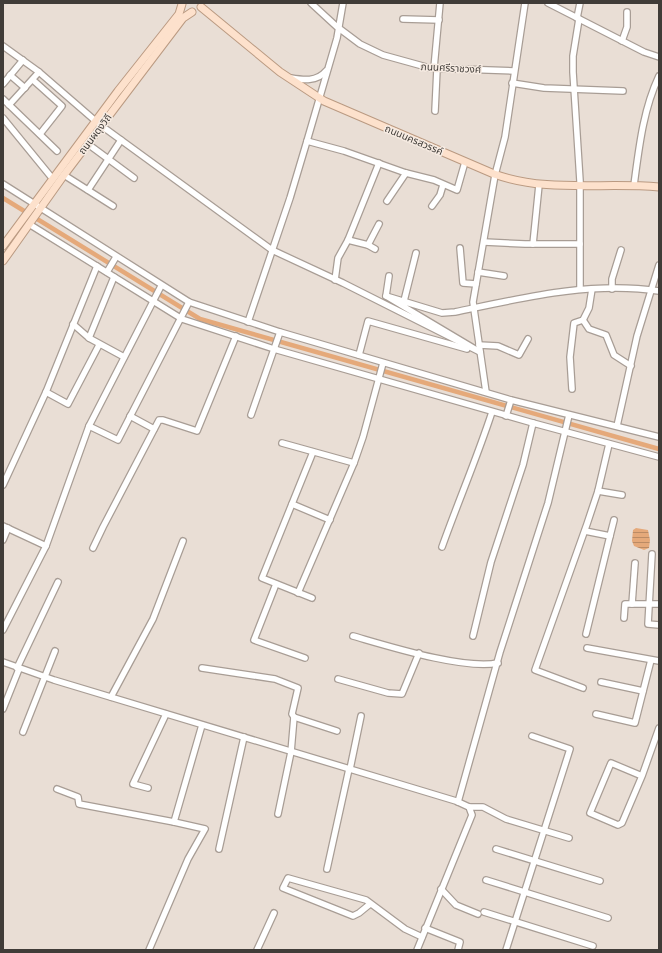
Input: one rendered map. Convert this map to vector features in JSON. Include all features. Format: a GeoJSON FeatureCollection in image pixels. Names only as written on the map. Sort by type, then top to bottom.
{"type":"FeatureCollection","features":[{"type":"Feature","properties":{"kind":"main road"},"geometry":{"type":"LineString","coordinates":[[181,3],[186,10],[192,12]]}},
{"type":"Feature","properties":{"kind":"main road","name":"ถนนผดุงวิถี"},"geometry":{"type":"LineString","coordinates":[[3,261],[99,124],[118,91],[179,14],[181,3]]}},
{"type":"Feature","properties":{"kind":"main road","name":"ถนนผดุงวิถี"},"geometry":{"type":"LineString","coordinates":[[3,246],[52,178],[99,124],[184,18],[202,5]]}},
{"type":"Feature","properties":{"kind":"main road","name":"ถนนนครสวรรค์"},"geometry":{"type":"LineString","coordinates":[[202,5],[289,78],[319,98],[495,175],[514,181],[539,185],[659,186]]}},
{"type":"Feature","properties":{"kind":"street","name":"ภนนศรีราชวงศ์"},"geometry":{"type":"LineString","coordinates":[[311,3],[339,28],[360,44],[383,55],[420,67],[514,71]]}},
{"type":"Feature","properties":{"kind":"street"},"geometry":{"type":"LineString","coordinates":[[248,322],[307,141],[326,71],[330,64],[339,28],[343,3]]}},
{"type":"Feature","properties":{"kind":"street"},"geometry":{"type":"LineString","coordinates":[[435,111],[440,3]]}},
{"type":"Feature","properties":{"kind":"street"},"geometry":{"type":"LineString","coordinates":[[486,392],[473,308],[495,175],[505,137],[512,83],[520,47],[526,3]]}},
{"type":"Feature","properties":{"kind":"street"},"geometry":{"type":"LineString","coordinates":[[548,3],[644,52],[659,57]]}},
{"type":"Feature","properties":{"kind":"street"},"geometry":{"type":"LineString","coordinates":[[580,3],[573,56],[580,186],[580,289]]}},
{"type":"Feature","properties":{"kind":"street"},"geometry":{"type":"LineString","coordinates":[[622,41],[627,27],[627,12]]}},
{"type":"Feature","properties":{"kind":"street"},"geometry":{"type":"LineString","coordinates":[[403,19],[439,20]]}},
{"type":"Feature","properties":{"kind":"street"},"geometry":{"type":"LineString","coordinates":[[3,46],[39,72],[99,124],[272,250],[480,352]]}},
{"type":"Feature","properties":{"kind":"street"},"geometry":{"type":"LineString","coordinates":[[3,84],[22,60]]}},
{"type":"Feature","properties":{"kind":"street"},"geometry":{"type":"LineString","coordinates":[[289,78],[310,80],[317,78],[326,71]]}},
{"type":"Feature","properties":{"kind":"street"},"geometry":{"type":"LineString","coordinates":[[9,105],[39,72]]}},
{"type":"Feature","properties":{"kind":"street"},"geometry":{"type":"LineString","coordinates":[[10,75],[25,88]]}},
{"type":"Feature","properties":{"kind":"street"},"geometry":{"type":"LineString","coordinates":[[634,185],[643,125],[651,93],[659,75]]}},
{"type":"Feature","properties":{"kind":"street"},"geometry":{"type":"LineString","coordinates":[[33,80],[62,106],[40,134]]}},
{"type":"Feature","properties":{"kind":"street"},"geometry":{"type":"LineString","coordinates":[[512,83],[544,88],[624,92]]}},
{"type":"Feature","properties":{"kind":"street"},"geometry":{"type":"LineString","coordinates":[[3,99],[56,151]]}},
{"type":"Feature","properties":{"kind":"street"},"geometry":{"type":"LineString","coordinates":[[3,118],[52,178]]}},
{"type":"Feature","properties":{"kind":"street"},"geometry":{"type":"LineString","coordinates":[[88,190],[121,140]]}},
{"type":"Feature","properties":{"kind":"street"},"geometry":{"type":"LineString","coordinates":[[307,141],[379,163],[406,173],[434,180],[457,190],[465,162]]}},
{"type":"Feature","properties":{"kind":"street"},"geometry":{"type":"LineString","coordinates":[[92,147],[134,178]]}},
{"type":"Feature","properties":{"kind":"street"},"geometry":{"type":"LineString","coordinates":[[335,280],[338,258],[348,240],[379,163]]}},
{"type":"Feature","properties":{"kind":"street"},"geometry":{"type":"LineString","coordinates":[[387,201],[406,173]]}},
{"type":"Feature","properties":{"kind":"street"},"geometry":{"type":"LineString","coordinates":[[64,174],[113,206]]}},
{"type":"Feature","properties":{"kind":"street"},"geometry":{"type":"LineString","coordinates":[[3,184],[39,210],[189,302],[280,332],[511,400],[659,437]]}},
{"type":"Feature","properties":{"kind":"street"},"geometry":{"type":"LineString","coordinates":[[432,206],[440,195],[443,185]]}},
{"type":"Feature","properties":{"kind":"street"},"geometry":{"type":"LineString","coordinates":[[533,244],[539,185]]}},
{"type":"Feature","properties":{"kind":"street"},"geometry":{"type":"LineString","coordinates":[[31,222],[114,277],[182,319],[274,349],[533,424],[659,457]]}},
{"type":"Feature","properties":{"kind":"street"},"geometry":{"type":"LineString","coordinates":[[368,245],[379,224]]}},
{"type":"Feature","properties":{"kind":"street"},"geometry":{"type":"LineString","coordinates":[[348,240],[368,245],[375,249]]}},
{"type":"Feature","properties":{"kind":"street"},"geometry":{"type":"LineString","coordinates":[[484,242],[580,244]]}},
{"type":"Feature","properties":{"kind":"street"},"geometry":{"type":"LineString","coordinates":[[460,248],[463,282],[476,284]]}},
{"type":"Feature","properties":{"kind":"street"},"geometry":{"type":"LineString","coordinates":[[612,289],[612,279],[621,250]]}},
{"type":"Feature","properties":{"kind":"street"},"geometry":{"type":"LineString","coordinates":[[404,301],[416,253]]}},
{"type":"Feature","properties":{"kind":"street"},"geometry":{"type":"LineString","coordinates":[[108,272],[116,257]]}},
{"type":"Feature","properties":{"kind":"street"},"geometry":{"type":"LineString","coordinates":[[617,426],[637,336],[659,265]]}},
{"type":"Feature","properties":{"kind":"street"},"geometry":{"type":"LineString","coordinates":[[3,485],[46,392],[97,266]]}},
{"type":"Feature","properties":{"kind":"street"},"geometry":{"type":"LineString","coordinates":[[478,272],[504,276]]}},
{"type":"Feature","properties":{"kind":"street"},"geometry":{"type":"LineString","coordinates":[[386,296],[389,276]]}},
{"type":"Feature","properties":{"kind":"street"},"geometry":{"type":"LineString","coordinates":[[89,338],[114,277]]}},
{"type":"Feature","properties":{"kind":"street"},"geometry":{"type":"LineString","coordinates":[[3,630],[46,546],[89,426],[161,286]]}},
{"type":"Feature","properties":{"kind":"street"},"geometry":{"type":"LineString","coordinates":[[386,296],[442,313],[551,292],[580,289],[651,290],[659,292]]}},
{"type":"Feature","properties":{"kind":"street"},"geometry":{"type":"LineString","coordinates":[[572,389],[570,358],[574,323],[583,320],[589,308],[592,289]]}},
{"type":"Feature","properties":{"kind":"street"},"geometry":{"type":"LineString","coordinates":[[386,296],[480,352]]}},
{"type":"Feature","properties":{"kind":"street"},"geometry":{"type":"LineString","coordinates":[[89,426],[118,440],[182,319],[189,302]]}},
{"type":"Feature","properties":{"kind":"street"},"geometry":{"type":"LineString","coordinates":[[583,320],[589,329],[606,335],[614,355],[630,366]]}},
{"type":"Feature","properties":{"kind":"street"},"geometry":{"type":"LineString","coordinates":[[359,355],[368,321],[480,352]]}},
{"type":"Feature","properties":{"kind":"street"},"geometry":{"type":"LineString","coordinates":[[73,324],[99,345],[124,357]]}},
{"type":"Feature","properties":{"kind":"street"},"geometry":{"type":"LineString","coordinates":[[251,415],[280,332]]}},
{"type":"Feature","properties":{"kind":"street"},"geometry":{"type":"LineString","coordinates":[[94,548],[159,420],[197,431],[236,336]]}},
{"type":"Feature","properties":{"kind":"street"},"geometry":{"type":"LineString","coordinates":[[479,345],[498,346],[519,356],[528,339]]}},
{"type":"Feature","properties":{"kind":"street"},"geometry":{"type":"LineString","coordinates":[[46,392],[68,404],[99,345]]}},
{"type":"Feature","properties":{"kind":"street"},"geometry":{"type":"LineString","coordinates":[[298,593],[354,463],[383,362]]}},
{"type":"Feature","properties":{"kind":"street"},"geometry":{"type":"LineString","coordinates":[[506,416],[511,400]]}},
{"type":"Feature","properties":{"kind":"street"},"geometry":{"type":"LineString","coordinates":[[442,547],[459,498],[477,457],[492,412]]}},
{"type":"Feature","properties":{"kind":"street"},"geometry":{"type":"LineString","coordinates":[[458,802],[498,663],[548,503],[569,415]]}},
{"type":"Feature","properties":{"kind":"street"},"geometry":{"type":"LineString","coordinates":[[130,416],[154,429]]}},
{"type":"Feature","properties":{"kind":"street"},"geometry":{"type":"LineString","coordinates":[[473,636],[497,541],[523,465],[533,424]]}},
{"type":"Feature","properties":{"kind":"street"},"geometry":{"type":"LineString","coordinates":[[282,443],[354,463]]}},
{"type":"Feature","properties":{"kind":"street"},"geometry":{"type":"LineString","coordinates":[[583,688],[535,670],[585,531],[598,491],[609,444]]}},
{"type":"Feature","properties":{"kind":"street"},"geometry":{"type":"LineString","coordinates":[[312,598],[262,578],[313,452]]}},
{"type":"Feature","properties":{"kind":"street"},"geometry":{"type":"LineString","coordinates":[[598,491],[622,495]]}},
{"type":"Feature","properties":{"kind":"street"},"geometry":{"type":"LineString","coordinates":[[292,504],[330,520]]}},
{"type":"Feature","properties":{"kind":"street"},"geometry":{"type":"LineString","coordinates":[[586,634],[614,520]]}},
{"type":"Feature","properties":{"kind":"street"},"geometry":{"type":"LineString","coordinates":[[3,540],[5,527],[46,546]]}},
{"type":"Feature","properties":{"kind":"street"},"geometry":{"type":"LineString","coordinates":[[585,531],[610,536]]}},
{"type":"Feature","properties":{"kind":"street"},"geometry":{"type":"LineString","coordinates":[[111,697],[154,619],[183,541]]}},
{"type":"Feature","properties":{"kind":"street"},"geometry":{"type":"LineString","coordinates":[[652,554],[648,624],[659,625]]}},
{"type":"Feature","properties":{"kind":"street"},"geometry":{"type":"LineString","coordinates":[[632,604],[634,563]]}},
{"type":"Feature","properties":{"kind":"street"},"geometry":{"type":"LineString","coordinates":[[3,709],[18,668],[58,582]]}},
{"type":"Feature","properties":{"kind":"street"},"geometry":{"type":"LineString","coordinates":[[276,584],[254,640],[305,658]]}},
{"type":"Feature","properties":{"kind":"street"},"geometry":{"type":"LineString","coordinates":[[624,618],[625,604],[659,604]]}},
{"type":"Feature","properties":{"kind":"street"},"geometry":{"type":"LineString","coordinates":[[353,636],[419,653],[478,665],[498,663]]}},
{"type":"Feature","properties":{"kind":"street"},"geometry":{"type":"LineString","coordinates":[[587,648],[659,661]]}},
{"type":"Feature","properties":{"kind":"street"},"geometry":{"type":"LineString","coordinates":[[23,732],[54,651]]}},
{"type":"Feature","properties":{"kind":"street"},"geometry":{"type":"LineString","coordinates":[[338,679],[388,693],[402,694],[419,653]]}},
{"type":"Feature","properties":{"kind":"street"},"geometry":{"type":"LineString","coordinates":[[596,714],[636,723],[651,660]]}},
{"type":"Feature","properties":{"kind":"street"},"geometry":{"type":"LineString","coordinates":[[3,662],[44,677],[458,802],[469,807],[483,807],[506,820],[570,838]]}},
{"type":"Feature","properties":{"kind":"street"},"geometry":{"type":"LineString","coordinates":[[202,668],[274,679],[298,688],[292,714],[294,717],[291,752],[278,814]]}},
{"type":"Feature","properties":{"kind":"street"},"geometry":{"type":"LineString","coordinates":[[601,682],[643,691]]}},
{"type":"Feature","properties":{"kind":"street"},"geometry":{"type":"LineString","coordinates":[[148,788],[133,784],[166,714]]}},
{"type":"Feature","properties":{"kind":"street"},"geometry":{"type":"LineString","coordinates":[[327,870],[362,716]]}},
{"type":"Feature","properties":{"kind":"street"},"geometry":{"type":"LineString","coordinates":[[294,717],[337,731]]}},
{"type":"Feature","properties":{"kind":"street"},"geometry":{"type":"LineString","coordinates":[[174,822],[202,725]]}},
{"type":"Feature","properties":{"kind":"street"},"geometry":{"type":"LineString","coordinates":[[642,776],[611,763],[590,813],[618,825],[622,823],[642,776],[659,728]]}},
{"type":"Feature","properties":{"kind":"street"},"geometry":{"type":"LineString","coordinates":[[506,950],[536,861],[570,749],[532,736]]}},
{"type":"Feature","properties":{"kind":"street"},"geometry":{"type":"LineString","coordinates":[[219,849],[244,737]]}},
{"type":"Feature","properties":{"kind":"street"},"geometry":{"type":"LineString","coordinates":[[57,789],[78,797],[79,804],[205,829],[188,859],[149,950]]}},
{"type":"Feature","properties":{"kind":"street"},"geometry":{"type":"LineString","coordinates":[[417,950],[472,815],[469,807]]}},
{"type":"Feature","properties":{"kind":"street"},"geometry":{"type":"LineString","coordinates":[[496,849],[600,881]]}},
{"type":"Feature","properties":{"kind":"street"},"geometry":{"type":"LineString","coordinates":[[370,904],[353,916],[283,888],[288,878],[366,900],[405,929],[422,937]]}},
{"type":"Feature","properties":{"kind":"street"},"geometry":{"type":"LineString","coordinates":[[486,880],[608,918]]}},
{"type":"Feature","properties":{"kind":"street"},"geometry":{"type":"LineString","coordinates":[[441,889],[456,905],[593,946]]}},
{"type":"Feature","properties":{"kind":"street"},"geometry":{"type":"LineString","coordinates":[[257,950],[274,913]]}},
{"type":"Feature","properties":{"kind":"street"},"geometry":{"type":"LineString","coordinates":[[425,928],[460,942],[458,950]]}},
{"type":"Feature","properties":{"kind":"shaded area"},"geometry":{"type":"Polygon","coordinates":[[[636,528],[648,530],[650,540],[649,548],[644,550],[634,546],[632,541],[633,530],[636,528]]]}},
{"type":"Feature","properties":{"kind":"waterway"},"geometry":{"type":"LineString","coordinates":[[3,198],[200,319],[659,449]]}}]}
